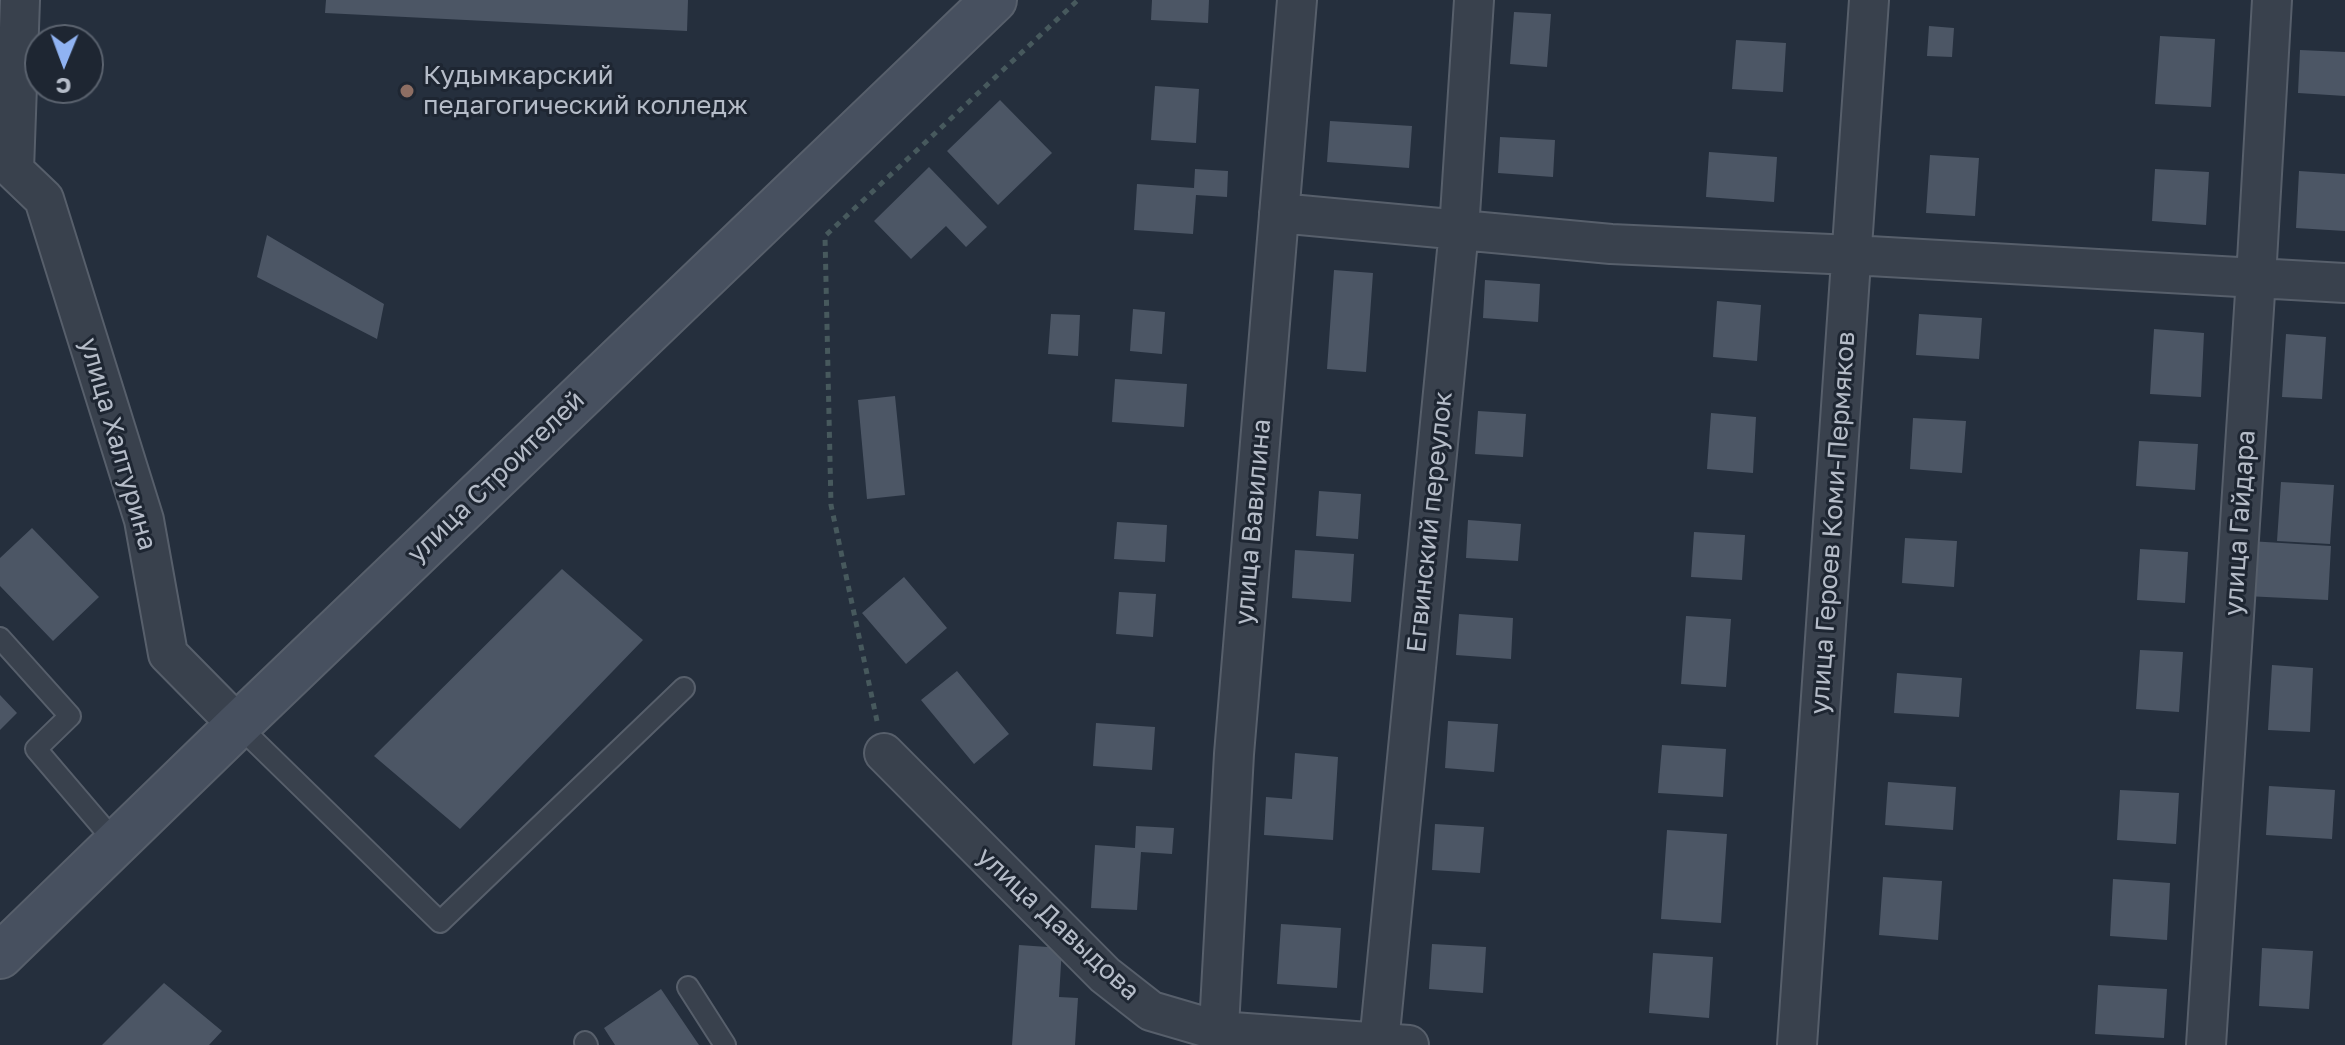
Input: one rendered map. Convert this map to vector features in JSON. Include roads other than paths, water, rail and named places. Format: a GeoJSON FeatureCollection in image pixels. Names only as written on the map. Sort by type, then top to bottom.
{"type":"FeatureCollection","features":[{"type":"Feature","properties":{"kind":"main road","name":"улица Строителей"},"geometry":{"type":"LineString","coordinates":[[0,956],[994,0]]}},
{"type":"Feature","properties":{"kind":"street"},"geometry":{"type":"LineString","coordinates":[[7,164],[20,0]]}},
{"type":"Feature","properties":{"kind":"street","name":"улица Вавилина"},"geometry":{"type":"LineString","coordinates":[[1218,1038],[1234,754],[1297,0]]}},
{"type":"Feature","properties":{"kind":"street","name":"Егвинский переулок"},"geometry":{"type":"LineString","coordinates":[[1394,1044],[1459,230],[1474,0]]}},
{"type":"Feature","properties":{"kind":"street","name":"улица Героев Коми-Пермяков"},"geometry":{"type":"LineString","coordinates":[[1797,1045],[1869,0]]}},
{"type":"Feature","properties":{"kind":"street","name":"улица Гайдара"},"geometry":{"type":"LineString","coordinates":[[2206,1045],[2272,0]]}},
{"type":"Feature","properties":{"kind":"street","name":"улица Халтурина"},"geometry":{"type":"LineString","coordinates":[[7,164],[44,199],[144,520],[168,654],[238,725]]}},
{"type":"Feature","properties":{"kind":"street"},"geometry":{"type":"LineString","coordinates":[[1279,213],[1611,244],[2345,283]]}},
{"type":"Feature","properties":{"kind":"street","name":"улица Давыдова"},"geometry":{"type":"LineString","coordinates":[[884,753],[1105,975],[1151,1011],[1218,1038],[1394,1044]]}},
{"type":"Feature","properties":{"kind":"lane"},"geometry":{"type":"LineString","coordinates":[[0,638],[70,716],[36,749],[117,844]]}},
{"type":"Feature","properties":{"kind":"lane"},"geometry":{"type":"LineString","coordinates":[[238,725],[440,922],[684,688]]}},
{"type":"Feature","properties":{"kind":"lane"},"geometry":{"type":"LineString","coordinates":[[688,987],[725,1045]]}},
{"type":"Feature","properties":{"kind":"place","name":"Кудымкарский педагогический колледж"},"geometry":{"type":"Point","coordinates":[407,91]}}]}
